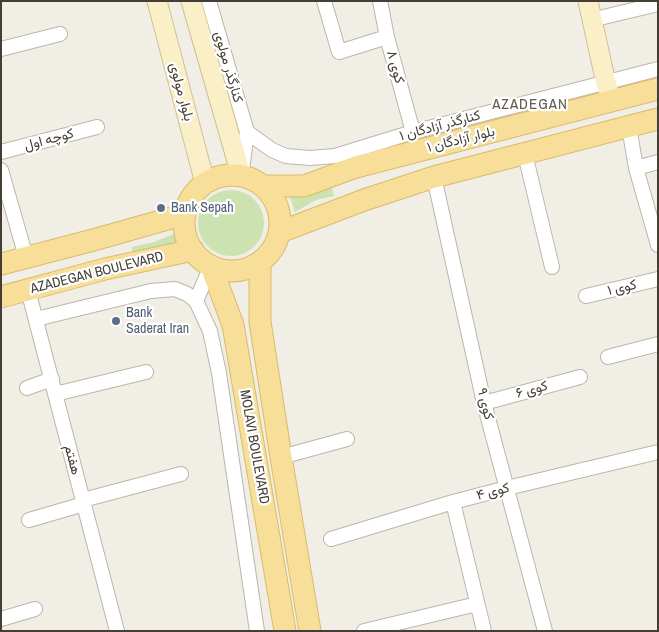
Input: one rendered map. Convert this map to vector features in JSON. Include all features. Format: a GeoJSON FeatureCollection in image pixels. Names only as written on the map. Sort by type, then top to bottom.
{"type":"FeatureCollection","features":[{"type":"Feature","properties":{"kind":"main road","name":"بلوار مولوی"},"geometry":{"type":"LineString","coordinates":[[157,1],[205,183]]}},
{"type":"Feature","properties":{"kind":"main road"},"geometry":{"type":"LineString","coordinates":[[191,1],[241,176]]}},
{"type":"Feature","properties":{"kind":"main road"},"geometry":{"type":"LineString","coordinates":[[588,1],[609,92]]}},
{"type":"Feature","properties":{"kind":"main road","name":"بلوار آزادگان ۱"},"geometry":{"type":"LineString","coordinates":[[264,186],[304,186],[356,167],[609,92],[658,89]]}},
{"type":"Feature","properties":{"kind":"main road"},"geometry":{"type":"LineString","coordinates":[[280,232],[364,200],[434,177],[658,119]]}},
{"type":"Feature","properties":{"kind":"main road"},"geometry":{"type":"LineString","coordinates":[[356,167],[350,183],[351,190],[354,195],[364,200]]}},
{"type":"Feature","properties":{"kind":"main road"},"geometry":{"type":"LineString","coordinates":[[228,175],[241,176],[253,179],[264,186],[272,196],[278,207],[281,219],[280,232],[276,244],[260,262],[246,269],[221,270],[201,259],[193,250],[187,239],[184,227],[185,214],[189,202],[205,183],[216,177],[228,175]]}},
{"type":"Feature","properties":{"kind":"main road"},"geometry":{"type":"LineString","coordinates":[[1,264],[185,214]]}},
{"type":"Feature","properties":{"kind":"main road"},"geometry":{"type":"LineString","coordinates":[[97,239],[104,248],[105,269]]}},
{"type":"Feature","properties":{"kind":"main road","name":"AZADEGAN BOULEVARD"},"geometry":{"type":"LineString","coordinates":[[1,297],[105,269],[193,250]]}},
{"type":"Feature","properties":{"kind":"main road","name":"MOLAVI BOULEVARD"},"geometry":{"type":"LineString","coordinates":[[260,262],[260,322],[310,631]]}},
{"type":"Feature","properties":{"kind":"main road","name":"MOLAVI BOULEVARD"},"geometry":{"type":"LineString","coordinates":[[211,266],[233,325],[285,631]]}},
{"type":"Feature","properties":{"kind":"main road"},"geometry":{"type":"LineString","coordinates":[[238,351],[244,344],[249,342],[257,342],[264,346]]}},
{"type":"Feature","properties":{"kind":"street","name":"کنارگذر مولوی"},"geometry":{"type":"LineString","coordinates":[[209,1],[247,132],[241,176]]}},
{"type":"Feature","properties":{"kind":"street"},"geometry":{"type":"LineString","coordinates":[[324,1],[339,52],[387,37]]}},
{"type":"Feature","properties":{"kind":"street","name":"کوی ۸"},"geometry":{"type":"LineString","coordinates":[[380,1],[387,37],[413,132]]}},
{"type":"Feature","properties":{"kind":"street"},"geometry":{"type":"LineString","coordinates":[[591,20],[658,4]]}},
{"type":"Feature","properties":{"kind":"street"},"geometry":{"type":"LineString","coordinates":[[1,48],[60,34]]}},
{"type":"Feature","properties":{"kind":"street","name":"کنارگذر آزادگان ۱"},"geometry":{"type":"LineString","coordinates":[[247,132],[272,150],[286,156],[310,158],[335,156],[413,132],[609,92],[658,68]]}},
{"type":"Feature","properties":{"kind":"street","name":"کوچه اول"},"geometry":{"type":"LineString","coordinates":[[1,152],[97,127]]}},
{"type":"Feature","properties":{"kind":"street"},"geometry":{"type":"LineString","coordinates":[[629,127],[636,168],[658,245]]}},
{"type":"Feature","properties":{"kind":"street"},"geometry":{"type":"LineString","coordinates":[[525,154],[552,267]]}},
{"type":"Feature","properties":{"kind":"street"},"geometry":{"type":"LineString","coordinates":[[304,186],[335,156]]}},
{"type":"Feature","properties":{"kind":"street"},"geometry":{"type":"LineString","coordinates":[[636,168],[658,162]]}},
{"type":"Feature","properties":{"kind":"street"},"geometry":{"type":"LineString","coordinates":[[1,170],[26,257]]}},
{"type":"Feature","properties":{"kind":"street","name":"کوی ۹"},"geometry":{"type":"LineString","coordinates":[[434,177],[484,403],[545,630]]}},
{"type":"Feature","properties":{"kind":"street"},"geometry":{"type":"LineString","coordinates":[[196,302],[211,266]]}},
{"type":"Feature","properties":{"kind":"street","name":"کوی ۱"},"geometry":{"type":"LineString","coordinates":[[586,296],[658,279]]}},
{"type":"Feature","properties":{"kind":"street"},"geometry":{"type":"LineString","coordinates":[[36,319],[152,291],[175,289],[187,294],[196,302],[210,331],[219,373],[257,631]]}},
{"type":"Feature","properties":{"kind":"street","name":"هفتم"},"geometry":{"type":"LineString","coordinates":[[28,290],[117,631]]}},
{"type":"Feature","properties":{"kind":"street"},"geometry":{"type":"LineString","coordinates":[[608,357],[658,344]]}},
{"type":"Feature","properties":{"kind":"street"},"geometry":{"type":"LineString","coordinates":[[55,394],[146,372]]}},
{"type":"Feature","properties":{"kind":"street","name":"کوی ۶"},"geometry":{"type":"LineString","coordinates":[[484,403],[580,377]]}},
{"type":"Feature","properties":{"kind":"street"},"geometry":{"type":"LineString","coordinates":[[27,388],[52,379]]}},
{"type":"Feature","properties":{"kind":"street"},"geometry":{"type":"LineString","coordinates":[[281,457],[347,439]]}},
{"type":"Feature","properties":{"kind":"street","name":"کوی ۴"},"geometry":{"type":"LineString","coordinates":[[330,539],[453,502],[658,452]]}},
{"type":"Feature","properties":{"kind":"street"},"geometry":{"type":"LineString","coordinates":[[29,520],[83,502],[181,474]]}},
{"type":"Feature","properties":{"kind":"street"},"geometry":{"type":"LineString","coordinates":[[453,502],[484,631]]}},
{"type":"Feature","properties":{"kind":"street"},"geometry":{"type":"LineString","coordinates":[[364,631],[477,604]]}},
{"type":"Feature","properties":{"kind":"street"},"geometry":{"type":"LineString","coordinates":[[1,619],[35,609]]}},
{"type":"Feature","properties":{"kind":"green space"},"geometry":{"type":"Polygon","coordinates":[[[332,188],[334,196],[316,200],[295,212],[289,194],[315,193],[332,188]]]}},
{"type":"Feature","properties":{"kind":"green space"},"geometry":{"type":"Polygon","coordinates":[[[224,190],[238,190],[250,195],[259,204],[264,216],[262,236],[255,247],[238,256],[224,256],[212,251],[203,242],[198,230],[198,216],[203,204],[212,195],[224,190]]]}},
{"type":"Feature","properties":{"kind":"green space"},"geometry":{"type":"Polygon","coordinates":[[[176,233],[181,245],[132,254],[132,247],[154,242],[176,233]]]}},
{"type":"Feature","properties":{"kind":"place","name":"Bank Sepah"},"geometry":{"type":"Point","coordinates":[161,208]}},
{"type":"Feature","properties":{"kind":"place","name":"Bank Saderat Iran"},"geometry":{"type":"Point","coordinates":[116,321]}},
{"type":"Feature","properties":{"kind":"district","name":"AZADEGAN"},"geometry":{"type":"Point","coordinates":[530,105]}}]}
